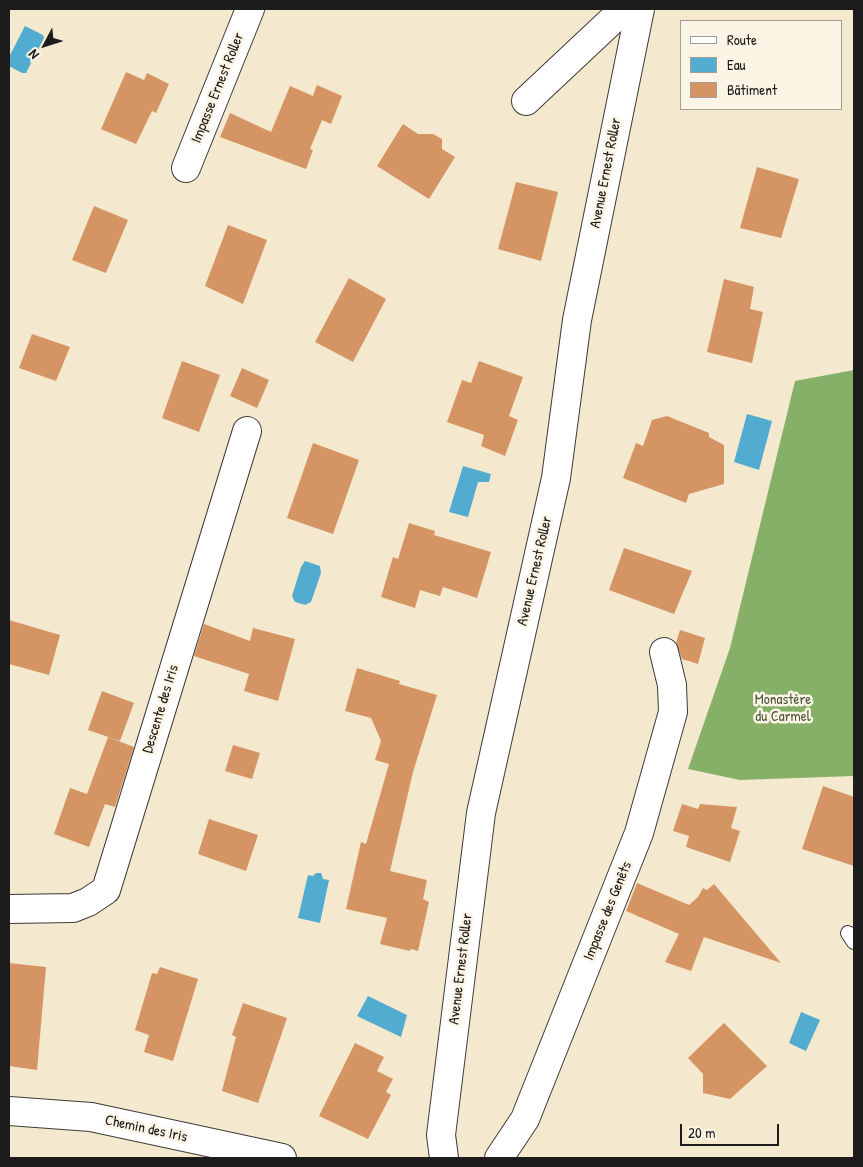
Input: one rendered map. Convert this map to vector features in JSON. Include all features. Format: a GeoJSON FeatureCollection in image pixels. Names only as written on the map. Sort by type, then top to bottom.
{"type":"FeatureCollection","features":[{"type":"Feature","properties":{"kind":"street","name":"Impasse Ernest Roller"},"geometry":{"type":"LineString","coordinates":[[186,168],[250,9]]}},
{"type":"Feature","properties":{"kind":"street"},"geometry":{"type":"LineString","coordinates":[[526,101],[624,9]]}},
{"type":"Feature","properties":{"kind":"street","name":"Avenue Ernest Roller"},"geometry":{"type":"LineString","coordinates":[[438,1151],[481,813],[556,478],[577,320],[640,9]]}},
{"type":"Feature","properties":{"kind":"street","name":"Descente des Iris"},"geometry":{"type":"LineString","coordinates":[[9,909],[73,908],[88,902],[106,890],[247,431]]}},
{"type":"Feature","properties":{"kind":"street","name":"Impasse des Genêts"},"geometry":{"type":"LineString","coordinates":[[499,1158],[525,1119],[639,833],[673,712],[672,685],[664,652]]}},
{"type":"Feature","properties":{"kind":"street","name":"Chemin des Iris"},"geometry":{"type":"LineString","coordinates":[[9,1111],[91,1117],[282,1158]]}},
{"type":"Feature","properties":{"kind":"green space","name":"Monastère du Carmel"},"geometry":{"type":"Polygon","coordinates":[[[854,370],[854,776],[740,780],[688,769],[730,648],[795,381],[854,370]]]}},
{"type":"Feature","properties":{"kind":"water"},"geometry":{"type":"Polygon","coordinates":[[[25,26],[43,35],[44,38],[26,73],[22,73],[9,66],[9,57],[25,26]]]}},
{"type":"Feature","properties":{"kind":"water"},"geometry":{"type":"Polygon","coordinates":[[[747,414],[772,421],[759,470],[734,462],[747,414]]]}},
{"type":"Feature","properties":{"kind":"water"},"geometry":{"type":"Polygon","coordinates":[[[463,466],[491,474],[489,482],[478,482],[468,517],[449,512],[463,466]]]}},
{"type":"Feature","properties":{"kind":"water"},"geometry":{"type":"Polygon","coordinates":[[[305,561],[320,566],[321,573],[311,602],[305,605],[295,602],[292,596],[301,567],[305,561]]]}},
{"type":"Feature","properties":{"kind":"water"},"geometry":{"type":"Polygon","coordinates":[[[316,873],[321,873],[323,879],[329,880],[320,923],[298,918],[308,875],[313,876],[316,873]]]}},
{"type":"Feature","properties":{"kind":"water"},"geometry":{"type":"Polygon","coordinates":[[[368,996],[407,1015],[401,1037],[357,1016],[368,996]]]}},
{"type":"Feature","properties":{"kind":"water"},"geometry":{"type":"Polygon","coordinates":[[[801,1012],[820,1020],[806,1051],[789,1043],[801,1012]]]}},
{"type":"Feature","properties":{"kind":"building"},"geometry":{"type":"Polygon","coordinates":[[[126,72],[144,80],[147,73],[169,84],[156,113],[152,111],[136,144],[101,129],[126,72]]]}},
{"type":"Feature","properties":{"kind":"building"},"geometry":{"type":"Polygon","coordinates":[[[317,85],[342,96],[331,124],[322,120],[310,149],[313,150],[306,169],[220,137],[230,113],[271,132],[290,86],[313,96],[317,85]]]}},
{"type":"Feature","properties":{"kind":"building"},"geometry":{"type":"Polygon","coordinates":[[[403,124],[418,134],[433,134],[442,139],[442,149],[455,157],[429,199],[377,166],[403,124]]]}},
{"type":"Feature","properties":{"kind":"building"},"geometry":{"type":"Polygon","coordinates":[[[757,167],[799,179],[781,238],[740,228],[757,167]]]}},
{"type":"Feature","properties":{"kind":"building"},"geometry":{"type":"Polygon","coordinates":[[[516,182],[558,192],[541,261],[498,249],[516,182]]]}},
{"type":"Feature","properties":{"kind":"building"},"geometry":{"type":"Polygon","coordinates":[[[94,206],[128,220],[106,273],[72,260],[94,206]]]}},
{"type":"Feature","properties":{"kind":"building"},"geometry":{"type":"Polygon","coordinates":[[[228,225],[267,240],[243,304],[205,286],[228,225]]]}},
{"type":"Feature","properties":{"kind":"building"},"geometry":{"type":"Polygon","coordinates":[[[349,278],[386,299],[353,362],[315,342],[349,278]]]}},
{"type":"Feature","properties":{"kind":"building"},"geometry":{"type":"Polygon","coordinates":[[[724,279],[754,287],[750,309],[763,312],[752,363],[707,352],[724,279]]]}},
{"type":"Feature","properties":{"kind":"building"},"geometry":{"type":"Polygon","coordinates":[[[32,334],[70,347],[56,381],[19,368],[32,334]]]}},
{"type":"Feature","properties":{"kind":"building"},"geometry":{"type":"Polygon","coordinates":[[[182,361],[220,375],[199,432],[162,418],[182,361]]]}},
{"type":"Feature","properties":{"kind":"building"},"geometry":{"type":"Polygon","coordinates":[[[479,361],[523,377],[509,416],[518,420],[505,456],[481,446],[484,435],[447,422],[462,380],[471,383],[479,361]]]}},
{"type":"Feature","properties":{"kind":"building"},"geometry":{"type":"Polygon","coordinates":[[[242,368],[269,380],[257,408],[230,396],[242,368]]]}},
{"type":"Feature","properties":{"kind":"building"},"geometry":{"type":"Polygon","coordinates":[[[667,416],[709,433],[709,437],[724,445],[724,484],[689,494],[686,503],[623,478],[636,443],[643,446],[652,420],[667,416]]]}},
{"type":"Feature","properties":{"kind":"building"},"geometry":{"type":"Polygon","coordinates":[[[313,443],[359,460],[333,534],[287,518],[313,443]]]}},
{"type":"Feature","properties":{"kind":"building"},"geometry":{"type":"Polygon","coordinates":[[[409,523],[435,531],[434,535],[491,552],[477,598],[443,587],[440,596],[420,590],[415,608],[381,597],[393,557],[398,559],[409,523]]]}},
{"type":"Feature","properties":{"kind":"building"},"geometry":{"type":"Polygon","coordinates":[[[624,548],[692,571],[674,614],[609,590],[624,548]]]}},
{"type":"Feature","properties":{"kind":"building"},"geometry":{"type":"Polygon","coordinates":[[[9,620],[60,635],[49,675],[9,664],[9,620]]]}},
{"type":"Feature","properties":{"kind":"building"},"geometry":{"type":"Polygon","coordinates":[[[204,624],[250,641],[253,628],[295,639],[278,701],[244,691],[249,674],[194,656],[204,624]]]}},
{"type":"Feature","properties":{"kind":"building"},"geometry":{"type":"Polygon","coordinates":[[[680,630],[705,638],[698,664],[682,659],[676,643],[680,630]]]}},
{"type":"Feature","properties":{"kind":"building"},"geometry":{"type":"Polygon","coordinates":[[[357,668],[400,681],[399,684],[437,695],[413,772],[390,871],[427,880],[423,899],[429,902],[418,951],[380,944],[387,918],[346,909],[361,842],[366,844],[389,764],[375,760],[381,741],[371,718],[345,711],[357,668]]]}},
{"type":"Feature","properties":{"kind":"building"},"geometry":{"type":"Polygon","coordinates":[[[102,691],[134,703],[120,741],[88,730],[102,691]]]}},
{"type":"Feature","properties":{"kind":"building"},"geometry":{"type":"Polygon","coordinates":[[[108,737],[134,747],[115,807],[105,804],[89,847],[54,834],[70,788],[87,794],[108,737]]]}},
{"type":"Feature","properties":{"kind":"building"},"geometry":{"type":"Polygon","coordinates":[[[233,745],[260,753],[252,779],[225,771],[233,745]]]}},
{"type":"Feature","properties":{"kind":"building"},"geometry":{"type":"Polygon","coordinates":[[[823,786],[854,797],[854,866],[802,849],[823,786]]]}},
{"type":"Feature","properties":{"kind":"building"},"geometry":{"type":"Polygon","coordinates":[[[682,804],[698,809],[700,804],[737,807],[731,828],[740,831],[730,862],[686,847],[689,836],[673,831],[682,804]]]}},
{"type":"Feature","properties":{"kind":"building"},"geometry":{"type":"Polygon","coordinates":[[[209,819],[258,835],[246,871],[198,854],[209,819]]]}},
{"type":"Feature","properties":{"kind":"building"},"geometry":{"type":"Polygon","coordinates":[[[637,883],[689,905],[698,897],[703,888],[707,890],[714,884],[781,963],[704,937],[691,971],[665,962],[679,934],[626,911],[637,883]]]}},
{"type":"Feature","properties":{"kind":"building"},"geometry":{"type":"Polygon","coordinates":[[[9,963],[46,967],[37,1070],[9,1066],[9,963]]]}},
{"type":"Feature","properties":{"kind":"building"},"geometry":{"type":"Polygon","coordinates":[[[160,967],[198,979],[173,1061],[144,1052],[149,1035],[135,1030],[152,973],[157,974],[160,967]]]}},
{"type":"Feature","properties":{"kind":"building"},"geometry":{"type":"Polygon","coordinates":[[[243,1003],[287,1018],[258,1103],[222,1091],[236,1037],[232,1035],[243,1003]]]}},
{"type":"Feature","properties":{"kind":"building"},"geometry":{"type":"Polygon","coordinates":[[[724,1023],[767,1066],[730,1099],[703,1093],[703,1074],[688,1058],[724,1023]]]}},
{"type":"Feature","properties":{"kind":"building"},"geometry":{"type":"Polygon","coordinates":[[[355,1043],[384,1057],[377,1071],[393,1079],[386,1092],[391,1095],[368,1139],[319,1116],[355,1043]]]}}]}
